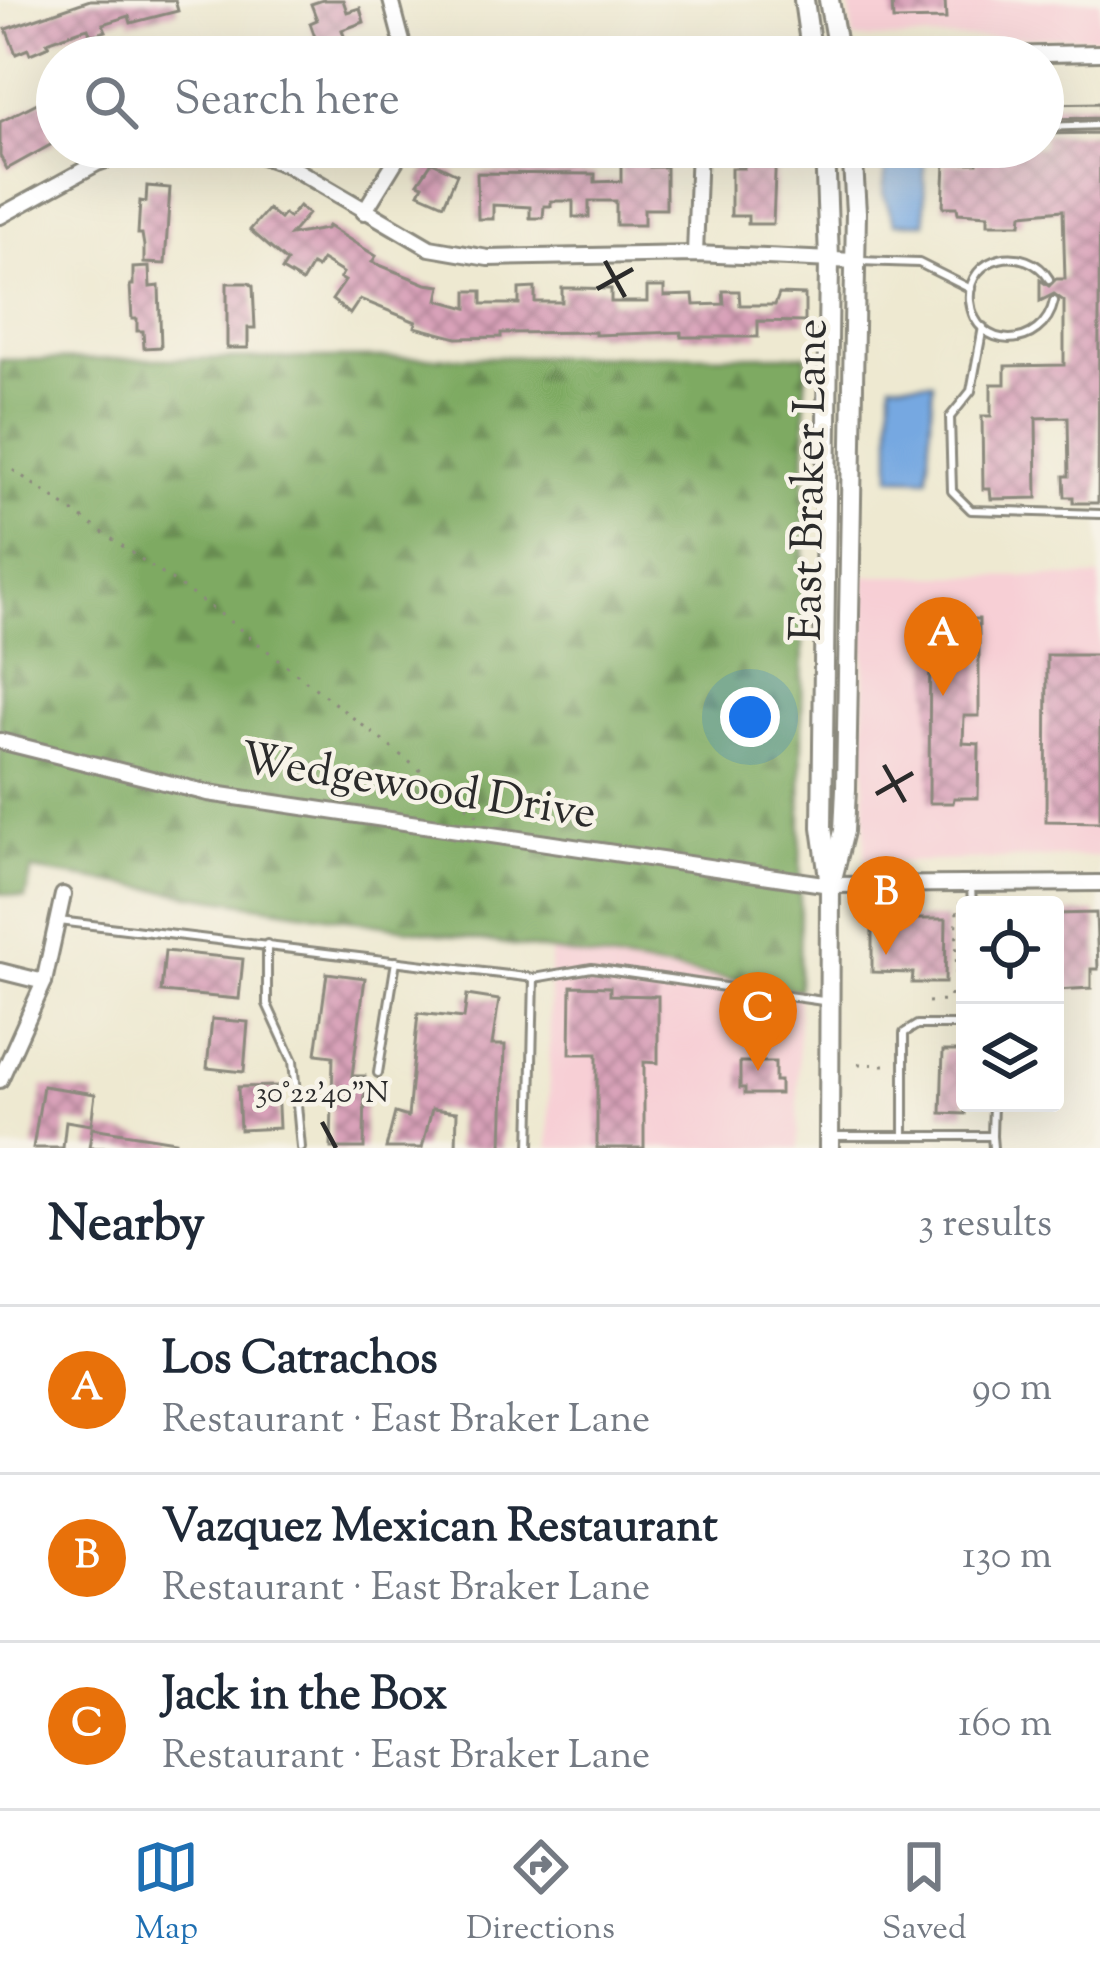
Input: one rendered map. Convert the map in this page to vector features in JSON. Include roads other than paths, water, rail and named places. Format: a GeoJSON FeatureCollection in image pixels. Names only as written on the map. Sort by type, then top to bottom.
{"type":"FeatureCollection","features":[{"type":"Feature","properties":{"kind":"main road"},"geometry":{"type":"LineString","coordinates":[[803,0],[809,36]]}},
{"type":"Feature","properties":{"kind":"main road"},"geometry":{"type":"LineString","coordinates":[[829,0],[835,36]]}},
{"type":"Feature","properties":{"kind":"main road","name":"East Braker Lane"},"geometry":{"type":"LineString","coordinates":[[826,168],[829,259],[822,827],[830,885],[829,1142]]}},
{"type":"Feature","properties":{"kind":"main road","name":"East Braker Lane"},"geometry":{"type":"LineString","coordinates":[[830,885],[844,831],[846,789],[853,168]]}},
{"type":"Feature","properties":{"kind":"street"},"geometry":{"type":"LineString","coordinates":[[391,0],[400,36]]}},
{"type":"Feature","properties":{"kind":"street"},"geometry":{"type":"LineString","coordinates":[[1064,54],[1100,53]]}},
{"type":"Feature","properties":{"kind":"street"},"geometry":{"type":"LineString","coordinates":[[0,216],[88,168]]}},
{"type":"Feature","properties":{"kind":"street"},"geometry":{"type":"LineString","coordinates":[[293,168],[430,248],[488,258],[695,254],[855,261]]}},
{"type":"Feature","properties":{"kind":"street"},"geometry":{"type":"LineString","coordinates":[[364,212],[391,168]]}},
{"type":"Feature","properties":{"kind":"street"},"geometry":{"type":"LineString","coordinates":[[695,254],[698,168]]}},
{"type":"Feature","properties":{"kind":"street","name":"Wedgewood Drive"},"geometry":{"type":"LineString","coordinates":[[0,741],[208,793],[830,885],[1100,883]]}},
{"type":"Feature","properties":{"kind":"street"},"geometry":{"type":"LineString","coordinates":[[0,1080],[44,982],[63,895]]}},
{"type":"Feature","properties":{"kind":"street"},"geometry":{"type":"LineString","coordinates":[[0,971],[44,982]]}},
{"type":"Feature","properties":{"kind":"lane"},"geometry":{"type":"LineString","coordinates":[[1064,126],[1100,125]]}},
{"type":"Feature","properties":{"kind":"lane"},"geometry":{"type":"LineString","coordinates":[[1049,280],[1036,263],[1010,256],[985,266],[971,289],[970,302],[982,328],[971,391],[950,418],[952,491],[971,510],[1100,514]]}},
{"type":"Feature","properties":{"kind":"lane"},"geometry":{"type":"LineString","coordinates":[[855,261],[919,263],[971,289]]}},
{"type":"Feature","properties":{"kind":"lane"},"geometry":{"type":"LineString","coordinates":[[982,328],[1008,339],[1022,339],[1045,324],[1054,301]]}},
{"type":"Feature","properties":{"kind":"lane"},"geometry":{"type":"LineString","coordinates":[[971,886],[971,896]]}},
{"type":"Feature","properties":{"kind":"lane"},"geometry":{"type":"LineString","coordinates":[[59,921],[535,978],[592,968],[831,1002]]}},
{"type":"Feature","properties":{"kind":"lane"},"geometry":{"type":"LineString","coordinates":[[267,944],[267,1004],[293,1061],[301,1148]]}},
{"type":"Feature","properties":{"kind":"lane"},"geometry":{"type":"LineString","coordinates":[[378,1073],[396,961]]}},
{"type":"Feature","properties":{"kind":"lane"},"geometry":{"type":"LineString","coordinates":[[530,1148],[535,978]]}},
{"type":"Feature","properties":{"kind":"lane"},"geometry":{"type":"LineString","coordinates":[[904,1136],[904,1033],[917,1025],[956,1025]]}},
{"type":"Feature","properties":{"kind":"lane"},"geometry":{"type":"LineString","coordinates":[[992,1112],[993,1148]]}},
{"type":"Feature","properties":{"kind":"lane"},"geometry":{"type":"LineString","coordinates":[[880,1136],[880,1148]]}},
{"type":"Feature","properties":{"kind":"lane"},"geometry":{"type":"LineString","coordinates":[[829,1142],[880,1136],[992,1136]]}},
{"type":"Feature","properties":{"kind":"lane"},"geometry":{"type":"LineString","coordinates":[[924,1148],[925,1136]]}},
{"type":"Feature","properties":{"kind":"lane"},"geometry":{"type":"LineString","coordinates":[[946,1136],[946,1148]]}},
{"type":"Feature","properties":{"kind":"lane"},"geometry":{"type":"LineString","coordinates":[[969,1148],[970,1136]]}},
{"type":"Feature","properties":{"kind":"water"},"geometry":{"type":"Polygon","coordinates":[[[886,168],[924,168],[925,223],[895,223],[883,193],[886,168]]]}},
{"type":"Feature","properties":{"kind":"water"},"geometry":{"type":"Polygon","coordinates":[[[891,382],[933,382],[928,478],[891,477],[891,382]]]}},
{"type":"Feature","properties":{"kind":"place","name":"Los Catrachos"},"geometry":{"type":"Point","coordinates":[943,696]}},
{"type":"Feature","properties":{"kind":"place","name":"Vazquez Mexican Restaurant"},"geometry":{"type":"Point","coordinates":[886,955]}},
{"type":"Feature","properties":{"kind":"place","name":"Jack in the Box"},"geometry":{"type":"Point","coordinates":[758,1071]}}]}
